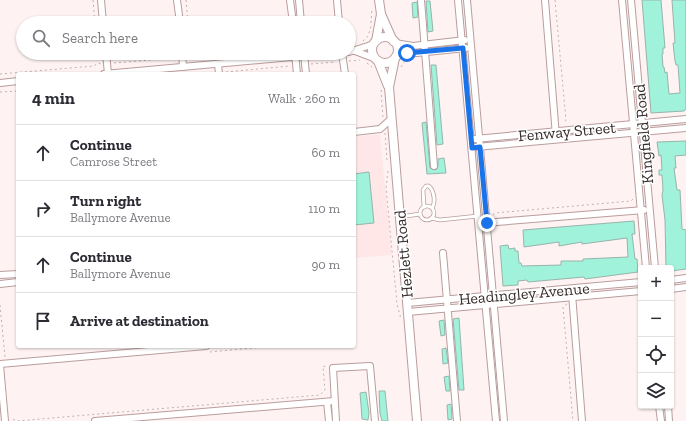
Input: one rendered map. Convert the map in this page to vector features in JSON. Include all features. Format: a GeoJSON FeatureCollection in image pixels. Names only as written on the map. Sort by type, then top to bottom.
{"type":"FeatureCollection","features":[{"type":"Feature","properties":{"kind":"main road"},"geometry":{"type":"LineString","coordinates":[[380,0],[381,14],[372,53],[377,60],[387,63],[396,57],[398,47],[394,42],[381,14]]}},
{"type":"Feature","properties":{"kind":"main road"},"geometry":{"type":"LineString","coordinates":[[375,43],[383,38],[394,42]]}},
{"type":"Feature","properties":{"kind":"main road","name":"Hezlett Road"},"geometry":{"type":"LineString","coordinates":[[385,87],[396,57]]}},
{"type":"Feature","properties":{"kind":"main road","name":"Hezlett Road"},"geometry":{"type":"LineString","coordinates":[[377,60],[385,87],[391,119],[417,421]]}},
{"type":"Feature","properties":{"kind":"street"},"geometry":{"type":"LineString","coordinates":[[101,0],[102,16]]}},
{"type":"Feature","properties":{"kind":"street"},"geometry":{"type":"LineString","coordinates":[[178,0],[179,16]]}},
{"type":"Feature","properties":{"kind":"street"},"geometry":{"type":"LineString","coordinates":[[290,0],[291,16]]}},
{"type":"Feature","properties":{"kind":"street"},"geometry":{"type":"LineString","coordinates":[[299,0],[300,16]]}},
{"type":"Feature","properties":{"kind":"street"},"geometry":{"type":"LineString","coordinates":[[337,0],[338,16]]}},
{"type":"Feature","properties":{"kind":"street"},"geometry":{"type":"LineString","coordinates":[[421,0],[434,166]]}},
{"type":"Feature","properties":{"kind":"street"},"geometry":{"type":"LineString","coordinates":[[458,0],[472,139],[496,421]]}},
{"type":"Feature","properties":{"kind":"street"},"geometry":{"type":"LineString","coordinates":[[467,0],[504,421]]}},
{"type":"Feature","properties":{"kind":"street"},"geometry":{"type":"LineString","coordinates":[[545,0],[556,140]]}},
{"type":"Feature","properties":{"kind":"street","name":"Kingfield Road"},"geometry":{"type":"LineString","coordinates":[[622,0],[646,265]]}},
{"type":"Feature","properties":{"kind":"street","name":"Kingfield Road"},"geometry":{"type":"LineString","coordinates":[[631,0],[655,265]]}},
{"type":"Feature","properties":{"kind":"street"},"geometry":{"type":"LineString","coordinates":[[394,42],[413,46],[470,39]]}},
{"type":"Feature","properties":{"kind":"street"},"geometry":{"type":"LineString","coordinates":[[356,50],[375,43]]}},
{"type":"Feature","properties":{"kind":"street"},"geometry":{"type":"LineString","coordinates":[[396,57],[471,47]]}},
{"type":"Feature","properties":{"kind":"street"},"geometry":{"type":"LineString","coordinates":[[356,52],[377,60]]}},
{"type":"Feature","properties":{"kind":"street"},"geometry":{"type":"LineString","coordinates":[[107,60],[108,72]]}},
{"type":"Feature","properties":{"kind":"street"},"geometry":{"type":"LineString","coordinates":[[182,60],[183,67]]}},
{"type":"Feature","properties":{"kind":"street"},"geometry":{"type":"LineString","coordinates":[[146,72],[253,60]]}},
{"type":"Feature","properties":{"kind":"street"},"geometry":{"type":"LineString","coordinates":[[296,60],[298,72]]}},
{"type":"Feature","properties":{"kind":"street"},"geometry":{"type":"LineString","coordinates":[[304,60],[306,72]]}},
{"type":"Feature","properties":{"kind":"street"},"geometry":{"type":"LineString","coordinates":[[344,62],[345,72]]}},
{"type":"Feature","properties":{"kind":"street"},"geometry":{"type":"LineString","coordinates":[[218,64],[219,72]]}},
{"type":"Feature","properties":{"kind":"street"},"geometry":{"type":"LineString","coordinates":[[0,83],[16,81]]}},
{"type":"Feature","properties":{"kind":"street"},"geometry":{"type":"LineString","coordinates":[[356,132],[382,128],[391,119]]}},
{"type":"Feature","properties":{"kind":"street","name":"Fenway Street"},"geometry":{"type":"LineString","coordinates":[[472,139],[686,119]]}},
{"type":"Feature","properties":{"kind":"street","name":"Fenway Street"},"geometry":{"type":"LineString","coordinates":[[472,148],[686,128]]}},
{"type":"Feature","properties":{"kind":"street"},"geometry":{"type":"LineString","coordinates":[[478,223],[650,210]]}},
{"type":"Feature","properties":{"kind":"street"},"geometry":{"type":"LineString","coordinates":[[443,253],[457,421]]}},
{"type":"Feature","properties":{"kind":"street"},"geometry":{"type":"LineString","coordinates":[[0,275],[16,274]]}},
{"type":"Feature","properties":{"kind":"street"},"geometry":{"type":"LineString","coordinates":[[674,280],[686,278]]}},
{"type":"Feature","properties":{"kind":"street"},"geometry":{"type":"LineString","coordinates":[[0,284],[16,282]]}},
{"type":"Feature","properties":{"kind":"street","name":"Headingley Avenue"},"geometry":{"type":"LineString","coordinates":[[408,307],[447,299],[638,282]]}},
{"type":"Feature","properties":{"kind":"street"},"geometry":{"type":"LineString","coordinates":[[674,289],[686,287]]}},
{"type":"Feature","properties":{"kind":"street"},"geometry":{"type":"LineString","coordinates":[[571,289],[582,421]]}},
{"type":"Feature","properties":{"kind":"street","name":"Headingley Avenue"},"geometry":{"type":"LineString","coordinates":[[408,307],[485,305],[638,291]]}},
{"type":"Feature","properties":{"kind":"street"},"geometry":{"type":"LineString","coordinates":[[5,421],[0,364],[183,348]]}},
{"type":"Feature","properties":{"kind":"street"},"geometry":{"type":"LineString","coordinates":[[336,421],[333,368],[370,366],[375,421]]}},
{"type":"Feature","properties":{"kind":"street"},"geometry":{"type":"LineString","coordinates":[[95,421],[334,401]]}},
{"type":"Feature","properties":{"kind":"street"},"geometry":{"type":"LineString","coordinates":[[327,402],[329,421]]}},
{"type":"Feature","properties":{"kind":"street"},"geometry":{"type":"LineString","coordinates":[[659,409],[661,421]]}},
{"type":"Feature","properties":{"kind":"street"},"geometry":{"type":"LineString","coordinates":[[668,409],[669,421]]}},
{"type":"Feature","properties":{"kind":"lane"},"geometry":{"type":"LineString","coordinates":[[420,214],[424,206],[423,190],[426,186],[428,186],[433,192],[434,203],[432,208],[434,213],[431,218]]}},
{"type":"Feature","properties":{"kind":"lane"},"geometry":{"type":"LineString","coordinates":[[424,206],[432,208]]}},
{"type":"Feature","properties":{"kind":"lane"},"geometry":{"type":"LineString","coordinates":[[400,217],[420,214]]}},
{"type":"Feature","properties":{"kind":"lane"},"geometry":{"type":"LineString","coordinates":[[420,214],[424,219],[431,218],[440,220],[478,216]]}},
{"type":"Feature","properties":{"kind":"path"},"geometry":{"type":"LineString","coordinates":[[93,0],[94,16]]}},
{"type":"Feature","properties":{"kind":"path"},"geometry":{"type":"LineString","coordinates":[[186,0],[187,16]]}},
{"type":"Feature","properties":{"kind":"path"},"geometry":{"type":"LineString","coordinates":[[555,0],[566,120],[556,132]]}},
{"type":"Feature","properties":{"kind":"path"},"geometry":{"type":"LineString","coordinates":[[363,48],[363,41],[368,36],[371,26],[372,6]]}},
{"type":"Feature","properties":{"kind":"path"},"geometry":{"type":"LineString","coordinates":[[24,72],[94,66],[98,63],[113,65],[115,62],[137,60]]}},
{"type":"Feature","properties":{"kind":"path"},"geometry":{"type":"LineString","coordinates":[[305,65],[355,60],[364,61],[376,71]]}},
{"type":"Feature","properties":{"kind":"path"},"geometry":{"type":"LineString","coordinates":[[236,72],[297,66]]}},
{"type":"Feature","properties":{"kind":"path"},"geometry":{"type":"LineString","coordinates":[[0,74],[16,73]]}},
{"type":"Feature","properties":{"kind":"path"},"geometry":{"type":"LineString","coordinates":[[385,87],[382,128],[388,172],[386,187],[395,284],[401,323]]}},
{"type":"Feature","properties":{"kind":"path"},"geometry":{"type":"LineString","coordinates":[[0,92],[16,91]]}},
{"type":"Feature","properties":{"kind":"path"},"geometry":{"type":"LineString","coordinates":[[564,123],[568,125]]}},
{"type":"Feature","properties":{"kind":"path"},"geometry":{"type":"LineString","coordinates":[[491,217],[495,213],[631,201],[635,198]]}},
{"type":"Feature","properties":{"kind":"path"},"geometry":{"type":"LineString","coordinates":[[572,297],[563,307],[573,421]]}},
{"type":"Feature","properties":{"kind":"path"},"geometry":{"type":"LineString","coordinates":[[14,419],[17,421],[320,395],[325,390],[323,366],[333,368]]}},
{"type":"Feature","properties":{"kind":"shaded area"},"geometry":{"type":"Polygon","coordinates":[[[380,134],[392,255],[356,258],[356,137],[380,134]]]}},
{"type":"Feature","properties":{"kind":"building"},"geometry":{"type":"Polygon","coordinates":[[[642,0],[661,0],[665,48],[663,48],[662,54],[663,67],[665,73],[667,72],[669,94],[680,93],[678,65],[676,65],[675,61],[673,43],[675,43],[672,0],[686,0],[686,109],[684,111],[651,113],[642,0]]]}},
{"type":"Feature","properties":{"kind":"building"},"geometry":{"type":"Polygon","coordinates":[[[426,1],[430,1],[433,31],[428,32],[426,1]]]}},
{"type":"Feature","properties":{"kind":"building"},"geometry":{"type":"Polygon","coordinates":[[[417,2],[418,17],[413,18],[412,3],[417,2]]]}},
{"type":"Feature","properties":{"kind":"building"},"geometry":{"type":"Polygon","coordinates":[[[431,65],[436,65],[443,144],[437,145],[431,65]]]}},
{"type":"Feature","properties":{"kind":"building"},"geometry":{"type":"Polygon","coordinates":[[[426,122],[430,168],[436,170],[438,166],[438,159],[444,158],[446,173],[427,174],[422,123],[426,122]]]}},
{"type":"Feature","properties":{"kind":"building"},"geometry":{"type":"Polygon","coordinates":[[[686,141],[686,155],[675,156],[676,168],[674,168],[677,190],[680,190],[682,229],[686,230],[686,269],[674,271],[674,265],[666,265],[662,175],[659,175],[659,170],[662,170],[661,155],[659,156],[657,142],[686,141]]]}},
{"type":"Feature","properties":{"kind":"building"},"geometry":{"type":"Polygon","coordinates":[[[369,172],[374,223],[356,225],[356,174],[369,172]]]}},
{"type":"Feature","properties":{"kind":"building"},"geometry":{"type":"Polygon","coordinates":[[[634,221],[635,234],[632,234],[638,272],[585,279],[584,277],[528,282],[527,280],[518,281],[518,285],[503,286],[500,246],[508,245],[509,249],[515,248],[515,251],[518,251],[519,263],[521,263],[522,266],[561,265],[561,261],[583,261],[583,259],[628,257],[627,238],[582,244],[582,242],[559,246],[559,242],[524,247],[523,230],[634,221]]]}},
{"type":"Feature","properties":{"kind":"building"},"geometry":{"type":"Polygon","coordinates":[[[459,318],[464,390],[459,390],[453,319],[459,318]]]}},
{"type":"Feature","properties":{"kind":"building"},"geometry":{"type":"Polygon","coordinates":[[[444,320],[445,335],[441,336],[439,321],[444,320]]]}},
{"type":"Feature","properties":{"kind":"building"},"geometry":{"type":"Polygon","coordinates":[[[446,348],[448,363],[443,364],[442,349],[446,348]]]}},
{"type":"Feature","properties":{"kind":"building"},"geometry":{"type":"Polygon","coordinates":[[[449,376],[450,391],[446,391],[444,377],[449,376]]]}},
{"type":"Feature","properties":{"kind":"building"},"geometry":{"type":"Polygon","coordinates":[[[379,391],[385,391],[388,421],[382,421],[379,391]]]}},
{"type":"Feature","properties":{"kind":"building"},"geometry":{"type":"Polygon","coordinates":[[[366,392],[369,413],[368,420],[362,419],[360,393],[366,392]]]}},
{"type":"Feature","properties":{"kind":"building"},"geometry":{"type":"Polygon","coordinates":[[[451,404],[452,419],[448,420],[447,405],[451,404]]]}},
{"type":"Feature","properties":{"kind":"route"},"geometry":{"type":"LineString","coordinates":[[407,53],[463,48],[472,148],[480,147],[487,223]]}}]}
